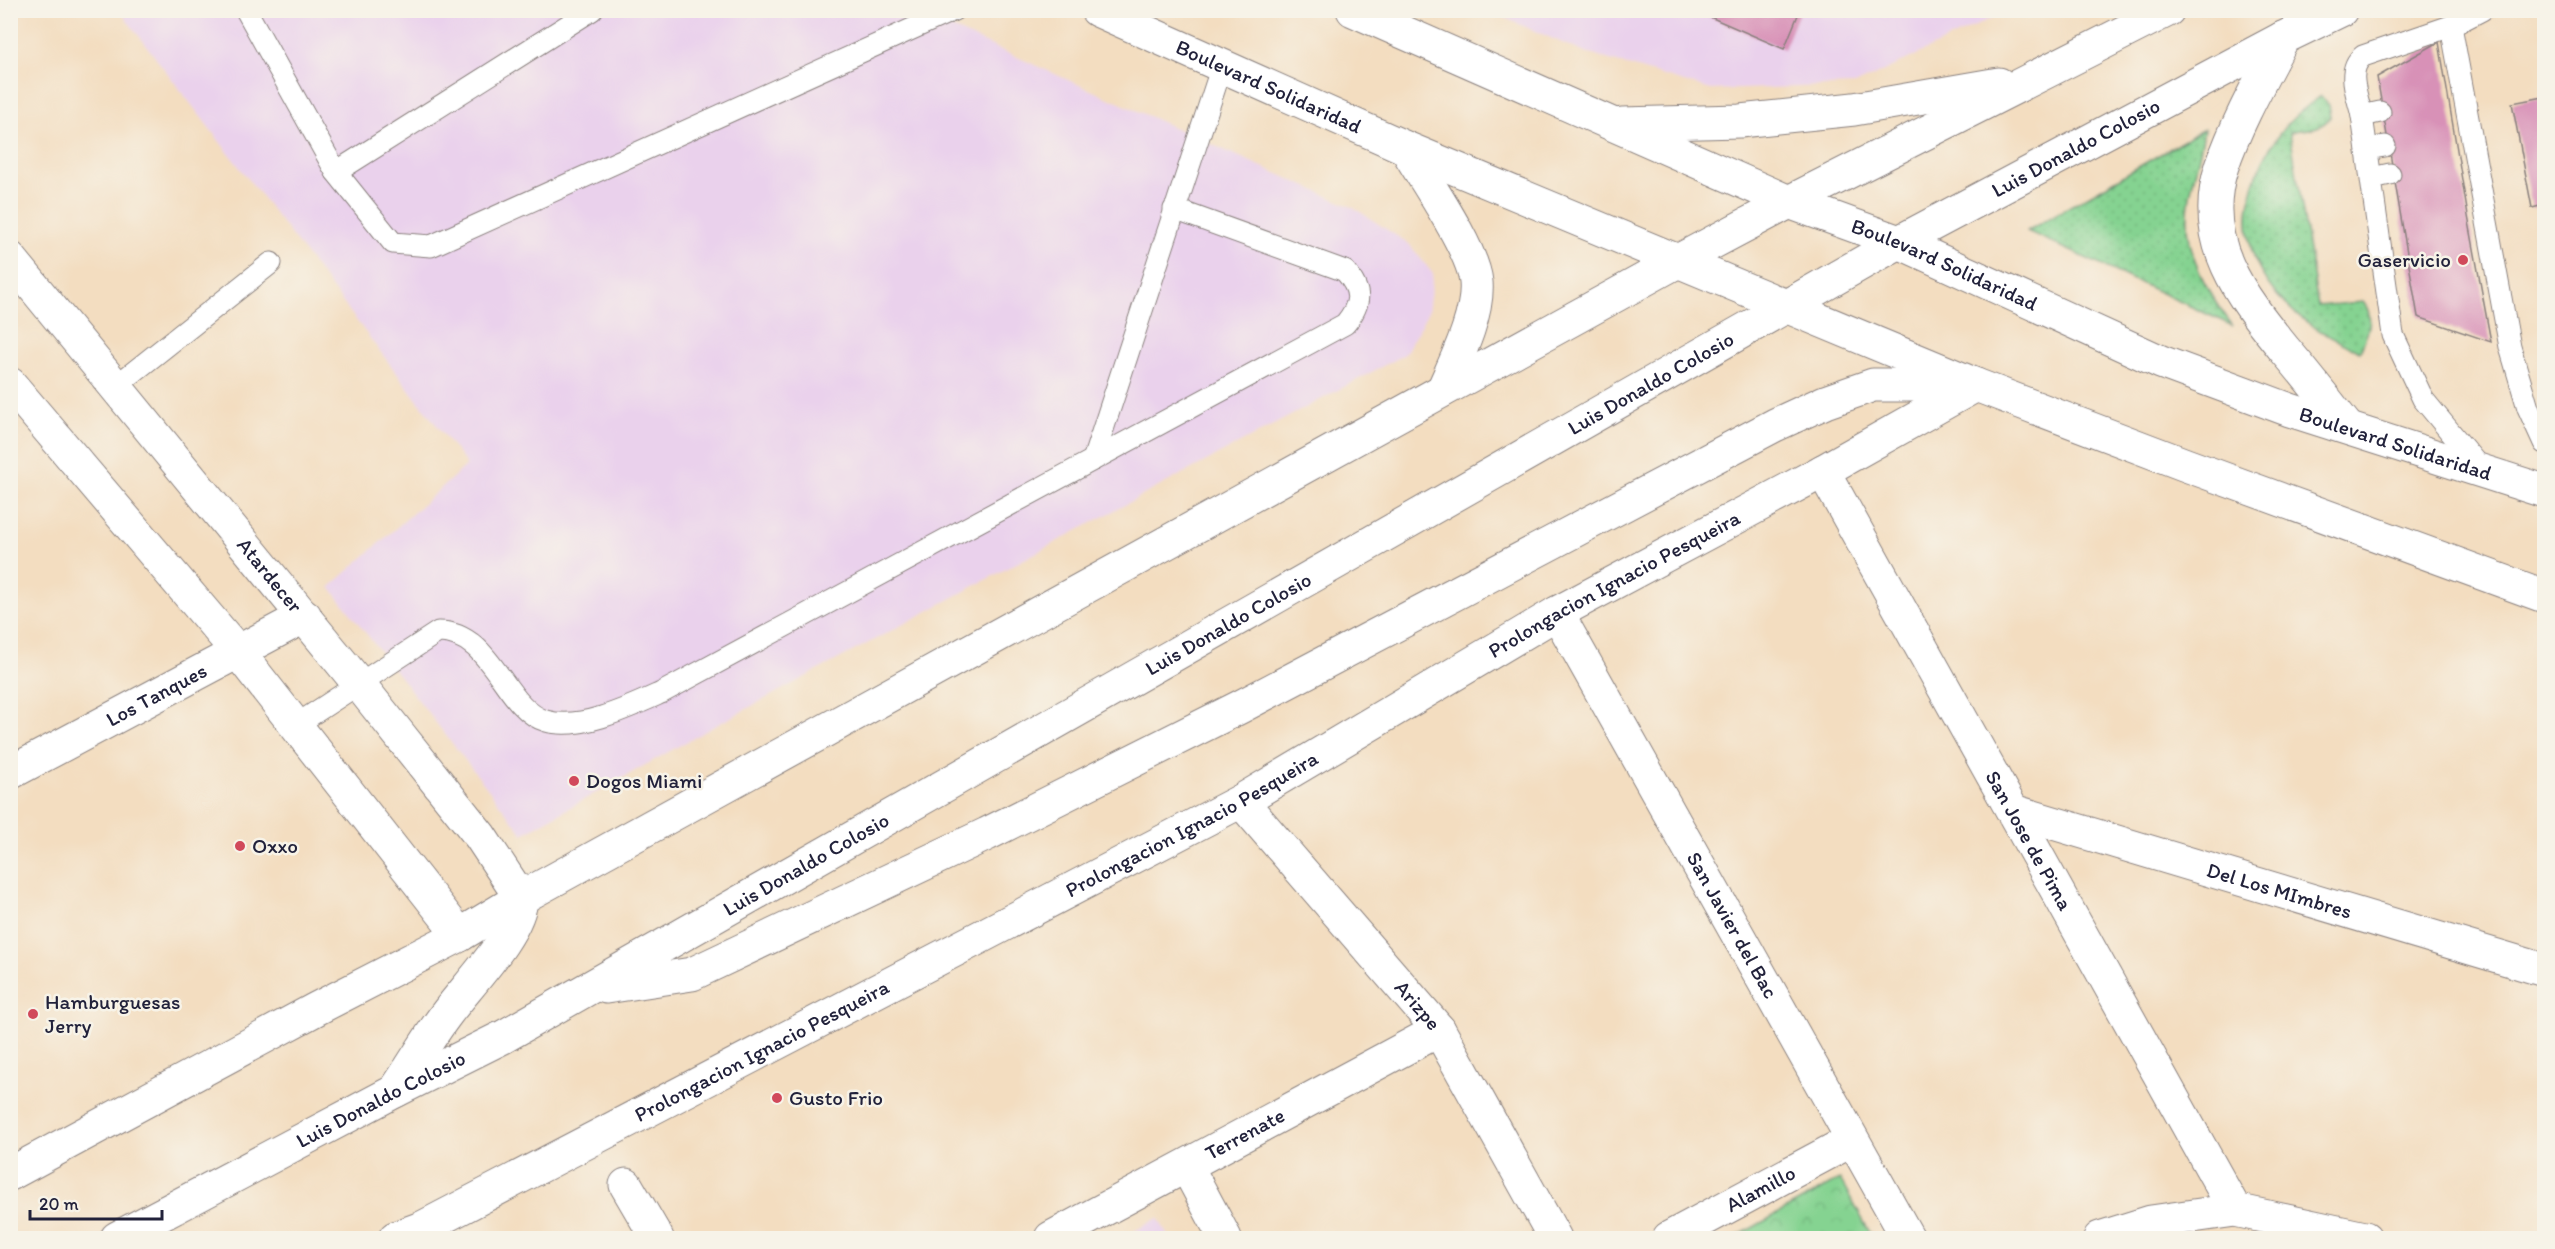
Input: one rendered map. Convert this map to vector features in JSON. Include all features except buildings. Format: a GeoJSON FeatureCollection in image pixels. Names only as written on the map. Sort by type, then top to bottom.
{"type":"FeatureCollection","features":[{"type":"Feature","properties":{"kind":"main road","name":"Boulevard Solidaridad"},"geometry":{"type":"LineString","coordinates":[[1097,10],[1406,148],[1976,385],[2186,465],[2544,596]]}},
{"type":"Feature","properties":{"kind":"main road","name":"Boulevard Solidaridad"},"geometry":{"type":"LineString","coordinates":[[1353,10],[1789,202],[1899,242],[2162,362],[2290,410],[2544,490]]}},
{"type":"Feature","properties":{"kind":"main road"},"geometry":{"type":"LineString","coordinates":[[10,1174],[316,1009],[460,935],[521,898],[1678,261],[1789,202],[2168,10]]}},
{"type":"Feature","properties":{"kind":"main road","name":"Luis Donaldo Colosio"},"geometry":{"type":"LineString","coordinates":[[117,1239],[395,1091],[503,1037],[1899,242],[2283,38],[2341,10]]}},
{"type":"Feature","properties":{"kind":"main road"},"geometry":{"type":"LineString","coordinates":[[2283,38],[2236,131],[2221,167],[2214,207],[2219,242],[2231,277],[2257,316],[2348,428]]}},
{"type":"Feature","properties":{"kind":"main road"},"geometry":{"type":"LineString","coordinates":[[1611,124],[1740,121],[1854,109],[2034,78]]}},
{"type":"Feature","properties":{"kind":"main road"},"geometry":{"type":"LineString","coordinates":[[1406,148],[1465,250],[1476,281],[1472,312],[1460,352],[1443,390]]}},
{"type":"Feature","properties":{"kind":"main road","name":"Atardecer"},"geometry":{"type":"LineString","coordinates":[[10,258],[305,616],[480,836],[521,898]]}},
{"type":"Feature","properties":{"kind":"main road"},"geometry":{"type":"LineString","coordinates":[[10,384],[238,652],[460,935]]}},
{"type":"Feature","properties":{"kind":"main road"},"geometry":{"type":"LineString","coordinates":[[586,990],[692,974],[987,834],[1240,707],[1775,425],[1824,402],[1873,385],[1976,385]]}},
{"type":"Feature","properties":{"kind":"main road","name":"Prolongacion Ignacio Pesqueira"},"geometry":{"type":"LineString","coordinates":[[395,1239],[422,1228],[1240,801],[1557,613],[1823,471],[1976,385]]}},
{"type":"Feature","properties":{"kind":"main road","name":"San Jose de Pima"},"geometry":{"type":"LineString","coordinates":[[1823,471],[2235,1210]]}},
{"type":"Feature","properties":{"kind":"main road","name":"San Javier del Bac"},"geometry":{"type":"LineString","coordinates":[[1557,613],[1908,1239]]}},
{"type":"Feature","properties":{"kind":"main road","name":"Los Tanques"},"geometry":{"type":"LineString","coordinates":[[10,773],[305,616]]}},
{"type":"Feature","properties":{"kind":"main road","name":"Arizpe"},"geometry":{"type":"LineString","coordinates":[[1240,801],[1439,1030],[1555,1239]]}},
{"type":"Feature","properties":{"kind":"main road","name":"Del Los MImbres"},"geometry":{"type":"LineString","coordinates":[[2013,811],[2544,970]]}},
{"type":"Feature","properties":{"kind":"main road"},"geometry":{"type":"LineString","coordinates":[[395,1091],[446,1015],[511,930],[521,909],[521,898]]}},
{"type":"Feature","properties":{"kind":"main road","name":"Terrenate"},"geometry":{"type":"LineString","coordinates":[[1051,1239],[1439,1030]]}},
{"type":"Feature","properties":{"kind":"main road","name":"Alamillo"},"geometry":{"type":"LineString","coordinates":[[1669,1239],[1852,1140]]}},
{"type":"Feature","properties":{"kind":"main road"},"geometry":{"type":"LineString","coordinates":[[1187,1167],[1225,1239]]}},
{"type":"Feature","properties":{"kind":"main road"},"geometry":{"type":"LineString","coordinates":[[626,1185],[657,1239]]}},
{"type":"Feature","properties":{"kind":"main road"},"geometry":{"type":"LineString","coordinates":[[2100,1239],[2151,1222],[2235,1210],[2365,1239]]}},
{"type":"Feature","properties":{"kind":"lane"},"geometry":{"type":"LineString","coordinates":[[246,10],[336,172],[393,243],[431,246],[954,10]]}},
{"type":"Feature","properties":{"kind":"lane"},"geometry":{"type":"LineString","coordinates":[[336,172],[592,10]]}},
{"type":"Feature","properties":{"kind":"lane"},"geometry":{"type":"LineString","coordinates":[[2482,10],[2451,26],[2363,56],[2356,61],[2352,73],[2371,114],[2381,176],[2397,302],[2393,335],[2423,399],[2483,472]]}},
{"type":"Feature","properties":{"kind":"lane"},"geometry":{"type":"LineString","coordinates":[[2451,26],[2458,100],[2493,290],[2517,378],[2544,443]]}},
{"type":"Feature","properties":{"kind":"lane"},"geometry":{"type":"LineString","coordinates":[[1093,460],[1222,66]]}},
{"type":"Feature","properties":{"kind":"lane"},"geometry":{"type":"LineString","coordinates":[[296,725],[425,638],[438,632],[451,631],[472,643],[532,715],[548,722],[568,722],[622,711],[661,693],[1345,324],[1355,312],[1359,297],[1355,283],[1345,271],[1174,209]]}},
{"type":"Feature","properties":{"kind":"lane"},"geometry":{"type":"LineString","coordinates":[[116,386],[271,263]]}},
{"type":"Feature","properties":{"kind":"shaded area"},"geometry":{"type":"Polygon","coordinates":[[[120,11],[914,11],[1354,208],[1409,244],[1433,274],[1428,312],[1405,354],[709,729],[523,834],[330,587],[467,465],[120,11]]]}},
{"type":"Feature","properties":{"kind":"shaded area"},"geometry":{"type":"Polygon","coordinates":[[[1489,11],[2006,11],[1855,85],[1711,90],[1583,52],[1489,11]]]}},
{"type":"Feature","properties":{"kind":"shaded area"},"geometry":{"type":"Polygon","coordinates":[[[1158,1218],[1169,1238],[1122,1238],[1158,1218]]]}},
{"type":"Feature","properties":{"kind":"green space"},"geometry":{"type":"Polygon","coordinates":[[[2321,96],[2329,105],[2331,116],[2327,121],[2318,127],[2290,132],[2318,306],[2363,302],[2370,320],[2360,351],[2332,338],[2285,304],[2267,283],[2255,259],[2248,233],[2249,204],[2263,160],[2276,138],[2292,120],[2321,96]]]}},
{"type":"Feature","properties":{"kind":"green space"},"geometry":{"type":"Polygon","coordinates":[[[2204,129],[2189,202],[2189,236],[2192,253],[2205,283],[2233,326],[2027,231],[2204,129]]]}},
{"type":"Feature","properties":{"kind":"green space"},"geometry":{"type":"Polygon","coordinates":[[[1840,1179],[1873,1238],[1734,1238],[1840,1179]]]}},
{"type":"Feature","properties":{"kind":"place","name":"Gaservicio"},"geometry":{"type":"Point","coordinates":[2463,260]}},
{"type":"Feature","properties":{"kind":"place","name":"Dogos Miami"},"geometry":{"type":"Point","coordinates":[574,781]}},
{"type":"Feature","properties":{"kind":"place","name":"Oxxo"},"geometry":{"type":"Point","coordinates":[240,846]}},
{"type":"Feature","properties":{"kind":"place","name":"Hamburguesas Jerry"},"geometry":{"type":"Point","coordinates":[33,1014]}},
{"type":"Feature","properties":{"kind":"place","name":"Gusto Frio"},"geometry":{"type":"Point","coordinates":[777,1098]}}]}
